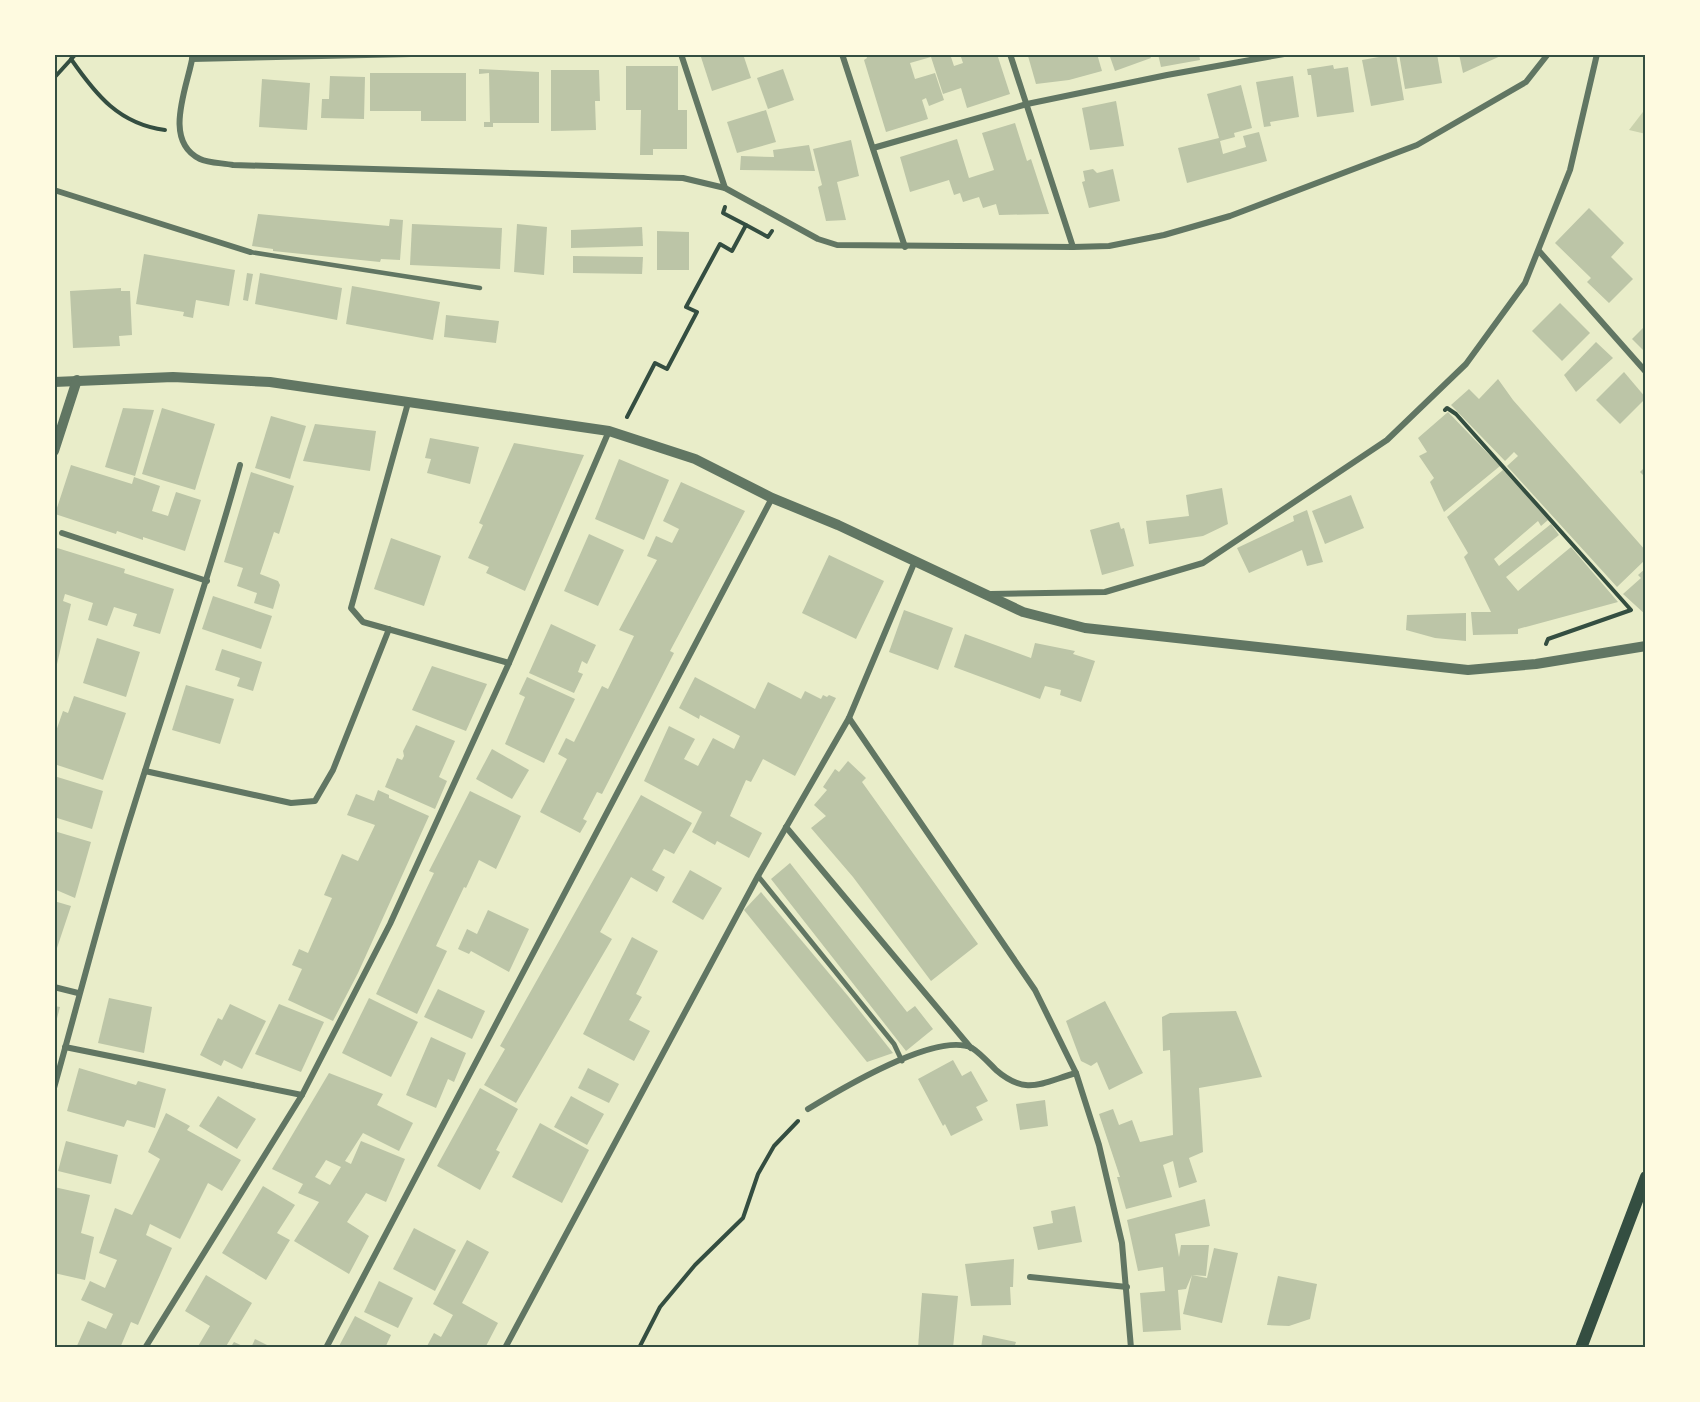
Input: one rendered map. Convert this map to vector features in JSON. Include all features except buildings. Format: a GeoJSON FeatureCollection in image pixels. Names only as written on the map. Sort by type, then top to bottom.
{"type":"FeatureCollection","features":[{"type":"Feature","properties":{"kind":"main road"},"geometry":{"type":"LineString","coordinates":[[1581,1348],[1646,1177]]}},
{"type":"Feature","properties":{"kind":"street"},"geometry":{"type":"LineString","coordinates":[[411,54],[192,56],[178,123],[185,144],[200,159],[232,165],[682,178],[725,188],[818,239],[837,245],[1072,247],[1120,243],[1230,216],[1418,145],[1526,82],[1548,54]]}},
{"type":"Feature","properties":{"kind":"street"},"geometry":{"type":"LineString","coordinates":[[681,54],[725,188]]}},
{"type":"Feature","properties":{"kind":"street"},"geometry":{"type":"LineString","coordinates":[[842,54],[905,247]]}},
{"type":"Feature","properties":{"kind":"street"},"geometry":{"type":"LineString","coordinates":[[1010,54],[1072,247]]}},
{"type":"Feature","properties":{"kind":"street"},"geometry":{"type":"LineString","coordinates":[[873,148],[1026,104],[1284,54]]}},
{"type":"Feature","properties":{"kind":"street"},"geometry":{"type":"LineString","coordinates":[[988,594],[1105,592],[1203,563],[1387,440],[1466,364],[1525,283],[1570,170],[1597,54]]}},
{"type":"Feature","properties":{"kind":"street"},"geometry":{"type":"LineString","coordinates":[[54,190],[250,252]]}},
{"type":"Feature","properties":{"kind":"street"},"geometry":{"type":"LineString","coordinates":[[1539,251],[1646,372]]}},
{"type":"Feature","properties":{"kind":"street"},"geometry":{"type":"LineString","coordinates":[[54,382],[173,377],[270,382],[613,432],[695,459],[772,498],[988,594],[1023,612],[1085,628],[1468,670],[1536,664],[1646,646]]}},
{"type":"Feature","properties":{"kind":"street"},"geometry":{"type":"LineString","coordinates":[[54,451],[76,380]]}},
{"type":"Feature","properties":{"kind":"street"},"geometry":{"type":"LineString","coordinates":[[408,402],[351,608],[363,622],[509,663]]}},
{"type":"Feature","properties":{"kind":"street"},"geometry":{"type":"LineString","coordinates":[[145,1348],[302,1095],[390,924],[613,432]]}},
{"type":"Feature","properties":{"kind":"street"},"geometry":{"type":"LineString","coordinates":[[54,1088],[78,993],[145,771],[207,581],[240,465]]}},
{"type":"Feature","properties":{"kind":"street"},"geometry":{"type":"LineString","coordinates":[[326,1348],[772,498]]}},
{"type":"Feature","properties":{"kind":"street"},"geometry":{"type":"LineString","coordinates":[[62,533],[207,581]]}},
{"type":"Feature","properties":{"kind":"street"},"geometry":{"type":"LineString","coordinates":[[505,1348],[758,876],[849,718],[915,561]]}},
{"type":"Feature","properties":{"kind":"street"},"geometry":{"type":"LineString","coordinates":[[145,771],[291,802],[315,801],[333,770],[389,629]]}},
{"type":"Feature","properties":{"kind":"street"},"geometry":{"type":"LineString","coordinates":[[849,718],[1035,990],[1076,1073],[1102,1156],[1122,1243],[1131,1348]]}},
{"type":"Feature","properties":{"kind":"street"},"geometry":{"type":"LineString","coordinates":[[786,827],[971,1048],[1005,1078],[1018,1086],[1032,1086],[1076,1073]]}},
{"type":"Feature","properties":{"kind":"street"},"geometry":{"type":"LineString","coordinates":[[758,876],[894,1044],[902,1061]]}},
{"type":"Feature","properties":{"kind":"street"},"geometry":{"type":"LineString","coordinates":[[54,987],[78,993]]}},
{"type":"Feature","properties":{"kind":"street"},"geometry":{"type":"LineString","coordinates":[[808,1109],[861,1077],[941,1046],[971,1048]]}},
{"type":"Feature","properties":{"kind":"street"},"geometry":{"type":"LineString","coordinates":[[65,1047],[302,1095]]}},
{"type":"Feature","properties":{"kind":"street"},"geometry":{"type":"LineString","coordinates":[[1030,1277],[1127,1287]]}},
{"type":"Feature","properties":{"kind":"lane"},"geometry":{"type":"LineString","coordinates":[[250,252],[480,288]]}},
{"type":"Feature","properties":{"kind":"path"},"geometry":{"type":"LineString","coordinates":[[55,77],[75,55],[108,54]]}},
{"type":"Feature","properties":{"kind":"path"},"geometry":{"type":"LineString","coordinates":[[72,59],[95,93],[115,112],[147,128],[182,133]]}},
{"type":"Feature","properties":{"kind":"path"},"geometry":{"type":"LineString","coordinates":[[613,432],[655,363],[667,369],[697,312],[686,307],[720,244],[732,251],[746,225],[768,237],[779,217]]}},
{"type":"Feature","properties":{"kind":"path"},"geometry":{"type":"LineString","coordinates":[[1447,408],[1456,414],[1631,610],[1548,639],[1536,664]]}},
{"type":"Feature","properties":{"kind":"path"},"geometry":{"type":"LineString","coordinates":[[639,1348],[660,1307],[695,1264],[742,1218],[758,1174],[774,1146],[808,1109]]}},
{"type":"Feature","properties":{"kind":"green space"},"geometry":{"type":"Polygon","coordinates":[[[1646,108],[1646,134],[1629,130],[1646,108]]]}}]}
